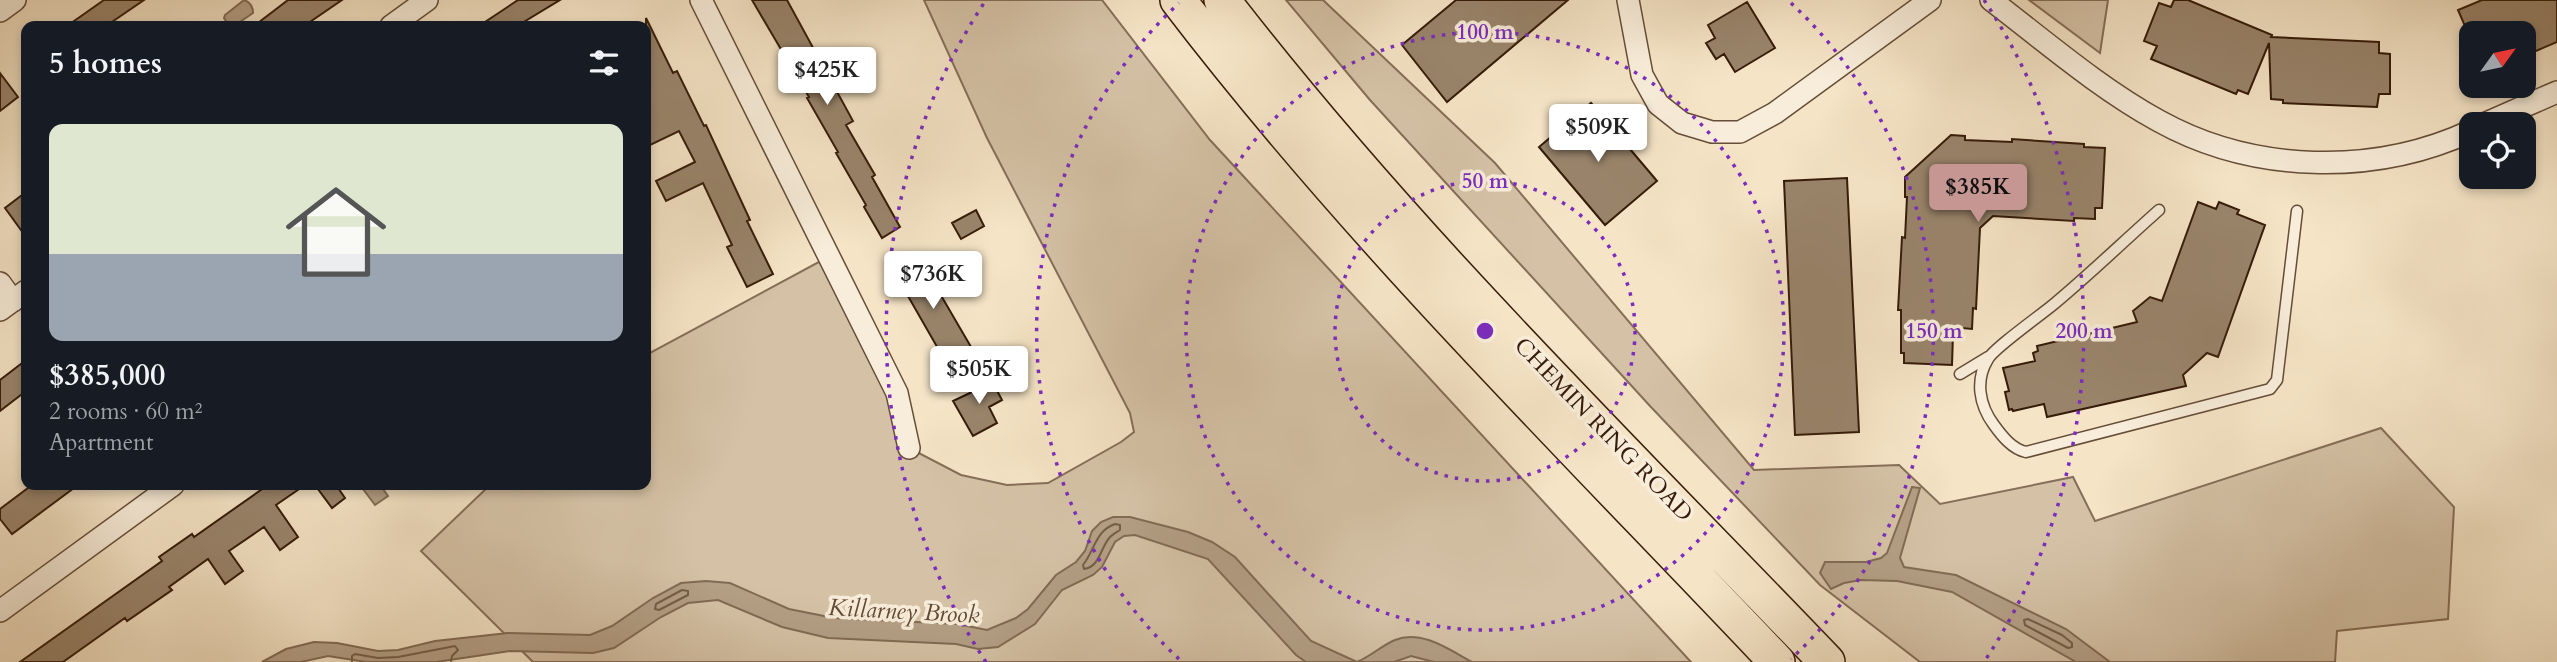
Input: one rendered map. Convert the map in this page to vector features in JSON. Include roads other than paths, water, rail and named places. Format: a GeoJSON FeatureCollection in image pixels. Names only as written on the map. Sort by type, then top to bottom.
{"type":"FeatureCollection","features":[{"type":"Feature","properties":{"kind":"highway","name":"CHEMIN RING ROAD"},"geometry":{"type":"LineString","coordinates":[[1178,0],[1242,82],[1349,208],[1777,662]]}},
{"type":"Feature","properties":{"kind":"highway","name":"CHEMIN RING ROAD"},"geometry":{"type":"LineString","coordinates":[[1222,0],[1271,63],[1398,211],[1827,662]]}},
{"type":"Feature","properties":{"kind":"street"},"geometry":{"type":"LineString","coordinates":[[0,11],[15,0]]}},
{"type":"Feature","properties":{"kind":"street"},"geometry":{"type":"LineString","coordinates":[[414,20],[427,0]]}},
{"type":"Feature","properties":{"kind":"street"},"geometry":{"type":"LineString","coordinates":[[701,0],[897,393],[909,448]]}},
{"type":"Feature","properties":{"kind":"street"},"geometry":{"type":"LineString","coordinates":[[1628,0],[1642,75],[1658,104],[1682,123],[1712,132],[1740,132],[1775,113],[1930,0]]}},
{"type":"Feature","properties":{"kind":"street"},"geometry":{"type":"LineString","coordinates":[[1991,0],[2137,108],[2205,142],[2252,156],[2299,162],[2355,162],[2401,154],[2459,135]]}},
{"type":"Feature","properties":{"kind":"street"},"geometry":{"type":"LineString","coordinates":[[2511,112],[2557,92]]}},
{"type":"Feature","properties":{"kind":"street"},"geometry":{"type":"LineString","coordinates":[[0,283],[13,301]]}},
{"type":"Feature","properties":{"kind":"street"},"geometry":{"type":"LineString","coordinates":[[0,611],[166,490]]}},
{"type":"Feature","properties":{"kind":"lane"},"geometry":{"type":"LineString","coordinates":[[1960,374],[1988,357],[2056,302],[2159,210]]}},
{"type":"Feature","properties":{"kind":"lane"},"geometry":{"type":"LineString","coordinates":[[1988,357],[1979,383],[1982,403],[2002,436],[2018,450],[2026,452],[2270,389],[2277,380],[2297,211]]}},
{"type":"Feature","properties":{"kind":"water"},"geometry":{"type":"Polygon","coordinates":[[[244,0],[251,5],[253,13],[241,21],[226,21],[225,15],[244,0]]]}},
{"type":"Feature","properties":{"kind":"water"},"geometry":{"type":"Polygon","coordinates":[[[1912,487],[1920,488],[1900,558],[1904,567],[1956,575],[2066,629],[2110,662],[2076,662],[1952,592],[1897,581],[1861,580],[1831,589],[1820,573],[1825,562],[1866,562],[1881,558],[1887,553],[1912,487]]]}},
{"type":"Feature","properties":{"kind":"water"},"geometry":{"type":"Polygon","coordinates":[[[364,490],[384,490],[388,496],[375,505],[364,490]]]}},
{"type":"Feature","properties":{"kind":"water"},"geometry":{"type":"Polygon","coordinates":[[[1113,517],[1130,517],[1188,532],[1212,542],[1235,557],[1311,641],[1357,662],[1306,662],[1296,655],[1208,559],[1135,535],[1124,536],[1115,542],[1102,567],[1093,575],[1062,590],[1035,624],[998,647],[978,649],[956,644],[828,638],[782,627],[718,600],[688,603],[614,648],[593,653],[510,651],[436,662],[366,662],[328,656],[301,662],[262,662],[286,649],[314,642],[337,643],[378,651],[508,633],[590,635],[612,626],[681,583],[706,581],[730,583],[789,609],[834,618],[957,624],[987,630],[1016,618],[1028,609],[1056,575],[1076,562],[1085,551],[1092,531],[1101,522],[1113,517]]]}},
{"type":"Feature","properties":{"kind":"water"},"geometry":{"type":"Polygon","coordinates":[[[1415,637],[1435,642],[1472,662],[1434,662],[1411,656],[1394,662],[1357,662],[1395,640],[1415,637]]]}},
{"type":"Feature","properties":{"kind":"water label","name":"Killarney Brook"},"geometry":{"type":"Point","coordinates":[904,611]}}]}
